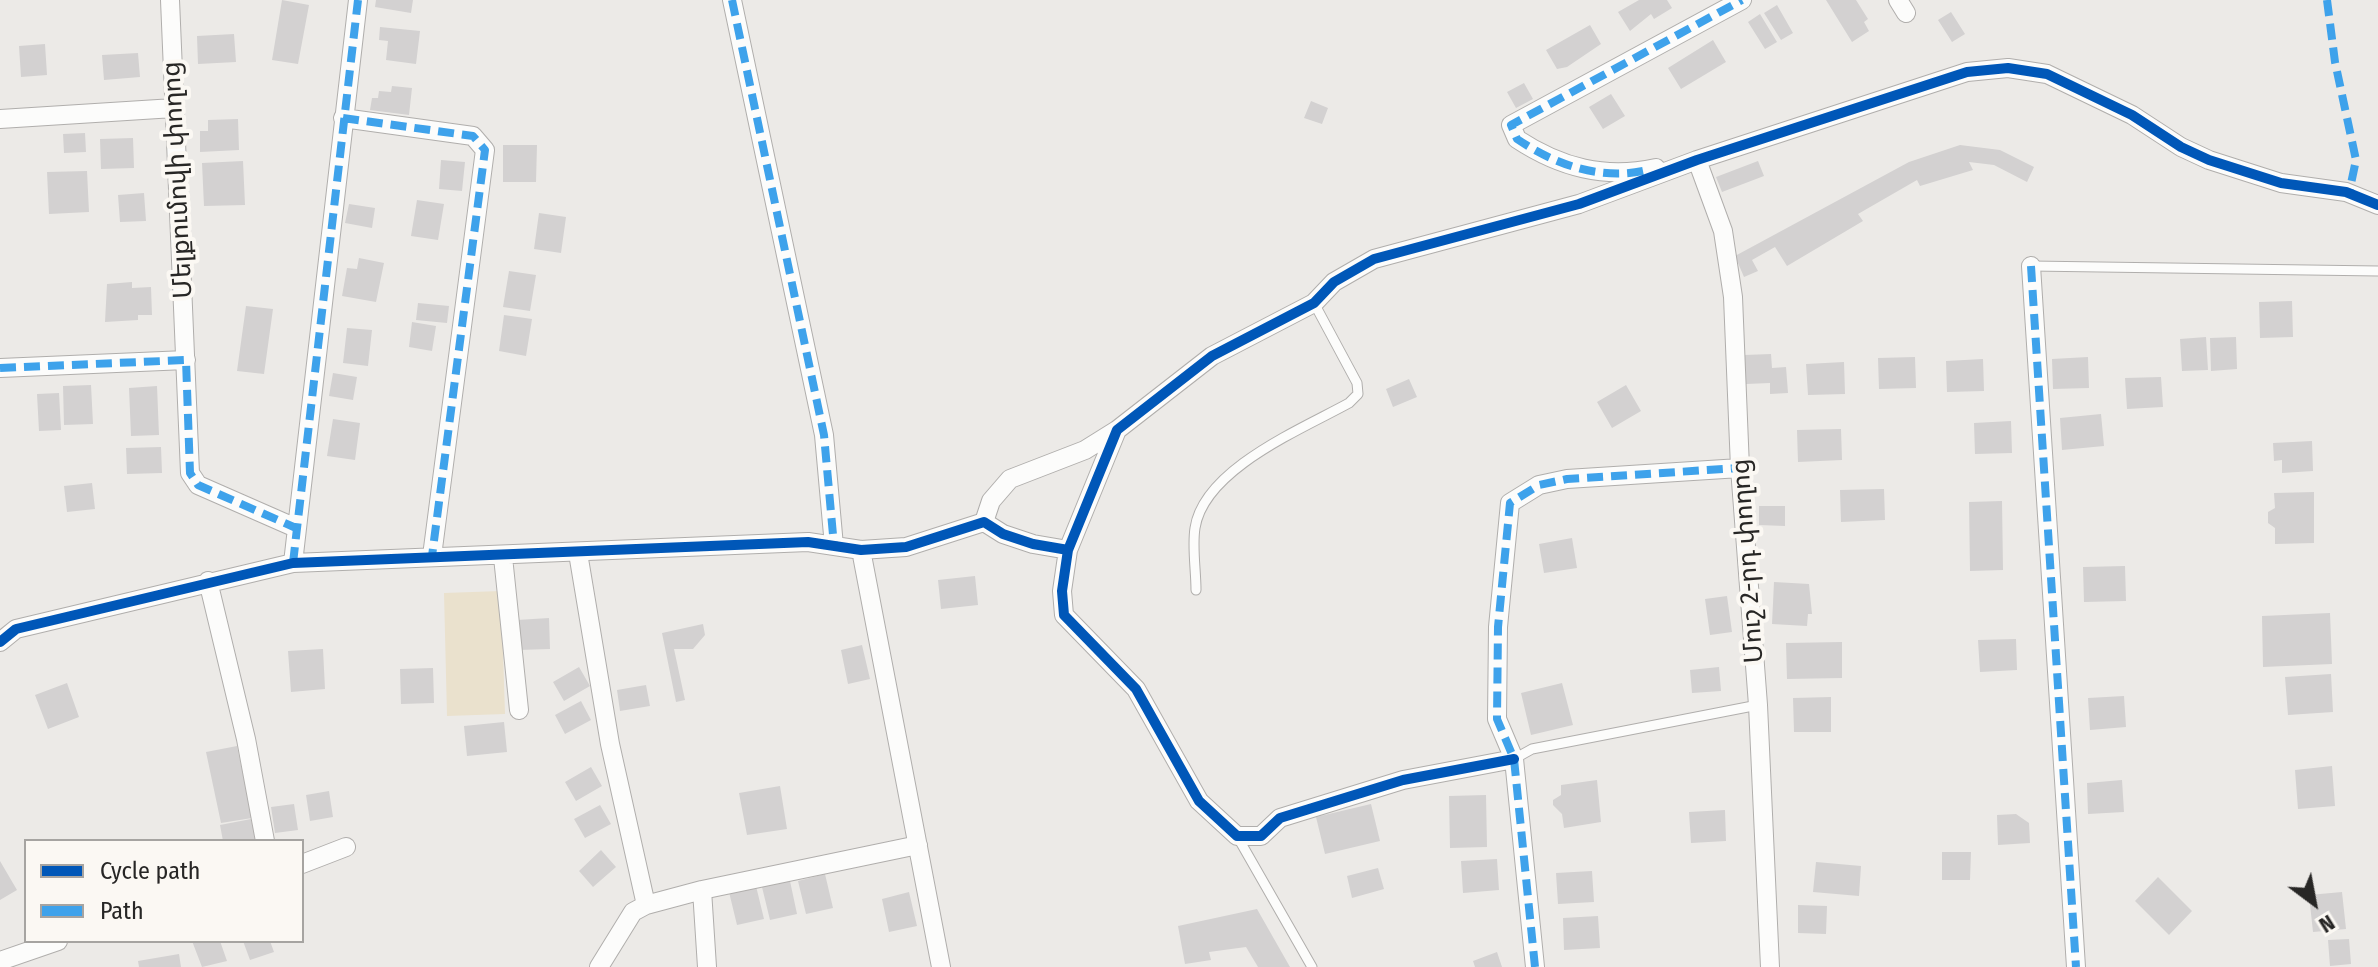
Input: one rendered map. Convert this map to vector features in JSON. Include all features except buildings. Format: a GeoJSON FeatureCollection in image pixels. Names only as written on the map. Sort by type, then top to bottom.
{"type":"FeatureCollection","features":[{"type":"Feature","properties":{"kind":"street","name":"Մելքումովի փողոց"},"geometry":{"type":"LineString","coordinates":[[170,0],[190,473],[198,485],[296,528]]}},
{"type":"Feature","properties":{"kind":"street"},"geometry":{"type":"LineString","coordinates":[[293,563],[358,0]]}},
{"type":"Feature","properties":{"kind":"street"},"geometry":{"type":"LineString","coordinates":[[732,0],[824,435],[834,546]]}},
{"type":"Feature","properties":{"kind":"street"},"geometry":{"type":"LineString","coordinates":[[1697,160],[1627,174],[1590,171],[1534,151],[1517,139],[1511,125],[1742,0]]}},
{"type":"Feature","properties":{"kind":"street"},"geometry":{"type":"LineString","coordinates":[[984,522],[991,501],[1010,479],[1085,450],[1117,430],[1212,356],[1314,303],[1334,282],[1374,259],[1579,204],[1697,160],[1967,72],[2019,68],[2067,83],[2209,160],[2281,183],[2346,192],[2378,205]]}},
{"type":"Feature","properties":{"kind":"street"},"geometry":{"type":"LineString","coordinates":[[0,119],[174,108]]}},
{"type":"Feature","properties":{"kind":"street"},"geometry":{"type":"LineString","coordinates":[[343,118],[473,136],[485,150],[432,556]]}},
{"type":"Feature","properties":{"kind":"street","name":"Մուշ 2-րդ փողոց"},"geometry":{"type":"LineString","coordinates":[[1697,160],[1723,231],[1733,297],[1740,468],[1758,705],[1770,967]]}},
{"type":"Feature","properties":{"kind":"street"},"geometry":{"type":"LineString","coordinates":[[2031,266],[2076,967]]}},
{"type":"Feature","properties":{"kind":"street"},"geometry":{"type":"LineString","coordinates":[[0,368],[186,360]]}},
{"type":"Feature","properties":{"kind":"street"},"geometry":{"type":"LineString","coordinates":[[1117,430],[1068,550],[1062,591],[1064,615],[1136,689],[1199,801],[1237,836],[1261,836],[1280,818],[1403,780],[1514,759]]}},
{"type":"Feature","properties":{"kind":"street"},"geometry":{"type":"LineString","coordinates":[[1535,967],[1514,759],[1497,719],[1498,627],[1510,503],[1539,485],[1567,479],[1740,468]]}},
{"type":"Feature","properties":{"kind":"street"},"geometry":{"type":"LineString","coordinates":[[984,522],[1003,534],[1033,544],[1068,550]]}},
{"type":"Feature","properties":{"kind":"street"},"geometry":{"type":"LineString","coordinates":[[0,642],[8,629],[293,563],[432,556],[503,557],[808,542],[861,550],[906,547],[984,522]]}},
{"type":"Feature","properties":{"kind":"street"},"geometry":{"type":"LineString","coordinates":[[861,550],[941,967]]}},
{"type":"Feature","properties":{"kind":"street"},"geometry":{"type":"LineString","coordinates":[[578,553],[610,744],[646,905]]}},
{"type":"Feature","properties":{"kind":"street"},"geometry":{"type":"LineString","coordinates":[[503,557],[519,710]]}},
{"type":"Feature","properties":{"kind":"street"},"geometry":{"type":"LineString","coordinates":[[208,581],[246,739],[265,839]]}},
{"type":"Feature","properties":{"kind":"street"},"geometry":{"type":"LineString","coordinates":[[599,967],[633,912],[646,905],[702,890],[918,845]]}},
{"type":"Feature","properties":{"kind":"street"},"geometry":{"type":"LineString","coordinates":[[304,863],[346,847]]}},
{"type":"Feature","properties":{"kind":"street"},"geometry":{"type":"LineString","coordinates":[[702,890],[707,967]]}},
{"type":"Feature","properties":{"kind":"street"},"geometry":{"type":"LineString","coordinates":[[0,961],[52,943]]}},
{"type":"Feature","properties":{"kind":"lane"},"geometry":{"type":"LineString","coordinates":[[2031,266],[2378,271]]}},
{"type":"Feature","properties":{"kind":"lane"},"geometry":{"type":"LineString","coordinates":[[1196,590],[1195,526],[1214,489],[1234,467],[1349,403],[1358,394],[1357,383],[1314,303]]}},
{"type":"Feature","properties":{"kind":"lane"},"geometry":{"type":"LineString","coordinates":[[1514,759],[1532,749],[1758,705]]}},
{"type":"Feature","properties":{"kind":"lane"},"geometry":{"type":"LineString","coordinates":[[1237,836],[1312,967]]}},
{"type":"Feature","properties":{"kind":"shaded area"},"geometry":{"type":"Polygon","coordinates":[[[501,591],[505,714],[447,716],[444,593],[501,591]]]}},
{"type":"Feature","properties":{"kind":"marked path"},"geometry":{"type":"LineString","coordinates":[[293,563],[358,0]]}},
{"type":"Feature","properties":{"kind":"marked path"},"geometry":{"type":"LineString","coordinates":[[732,0],[824,435],[834,546]]}},
{"type":"Feature","properties":{"kind":"marked path"},"geometry":{"type":"LineString","coordinates":[[1643,171],[1610,173],[1577,168],[1546,156],[1517,139],[1511,125],[1742,0]]}},
{"type":"Feature","properties":{"kind":"marked path"},"geometry":{"type":"LineString","coordinates":[[2327,0],[2335,62],[2356,160],[2349,193]]}},
{"type":"Feature","properties":{"kind":"marked path"},"geometry":{"type":"LineString","coordinates":[[343,118],[473,136],[485,150],[432,556]]}},
{"type":"Feature","properties":{"kind":"marked path"},"geometry":{"type":"LineString","coordinates":[[2031,266],[2076,967]]}},
{"type":"Feature","properties":{"kind":"marked path"},"geometry":{"type":"LineString","coordinates":[[0,368],[186,360],[190,473],[198,485],[296,528]]}},
{"type":"Feature","properties":{"kind":"marked path"},"geometry":{"type":"LineString","coordinates":[[1535,967],[1514,759],[1497,719],[1498,627],[1510,503],[1539,485],[1567,479],[1740,468]]}},
{"type":"Feature","properties":{"kind":"cycle path"},"geometry":{"type":"LineString","coordinates":[[1068,550],[1117,430],[1212,356],[1314,303],[1334,282],[1374,259],[1579,204],[1697,160],[1967,72],[2008,68],[2047,74],[2132,115],[2181,147],[2209,160],[2281,183],[2346,192],[2378,205]]}},
{"type":"Feature","properties":{"kind":"cycle path"},"geometry":{"type":"LineString","coordinates":[[0,642],[16,629],[293,563],[808,542],[861,550],[906,547],[984,522],[1003,534],[1033,544],[1068,550],[1062,591],[1064,615],[1136,689],[1199,801],[1237,836],[1261,836],[1280,818],[1403,780],[1514,759]]}}]}
